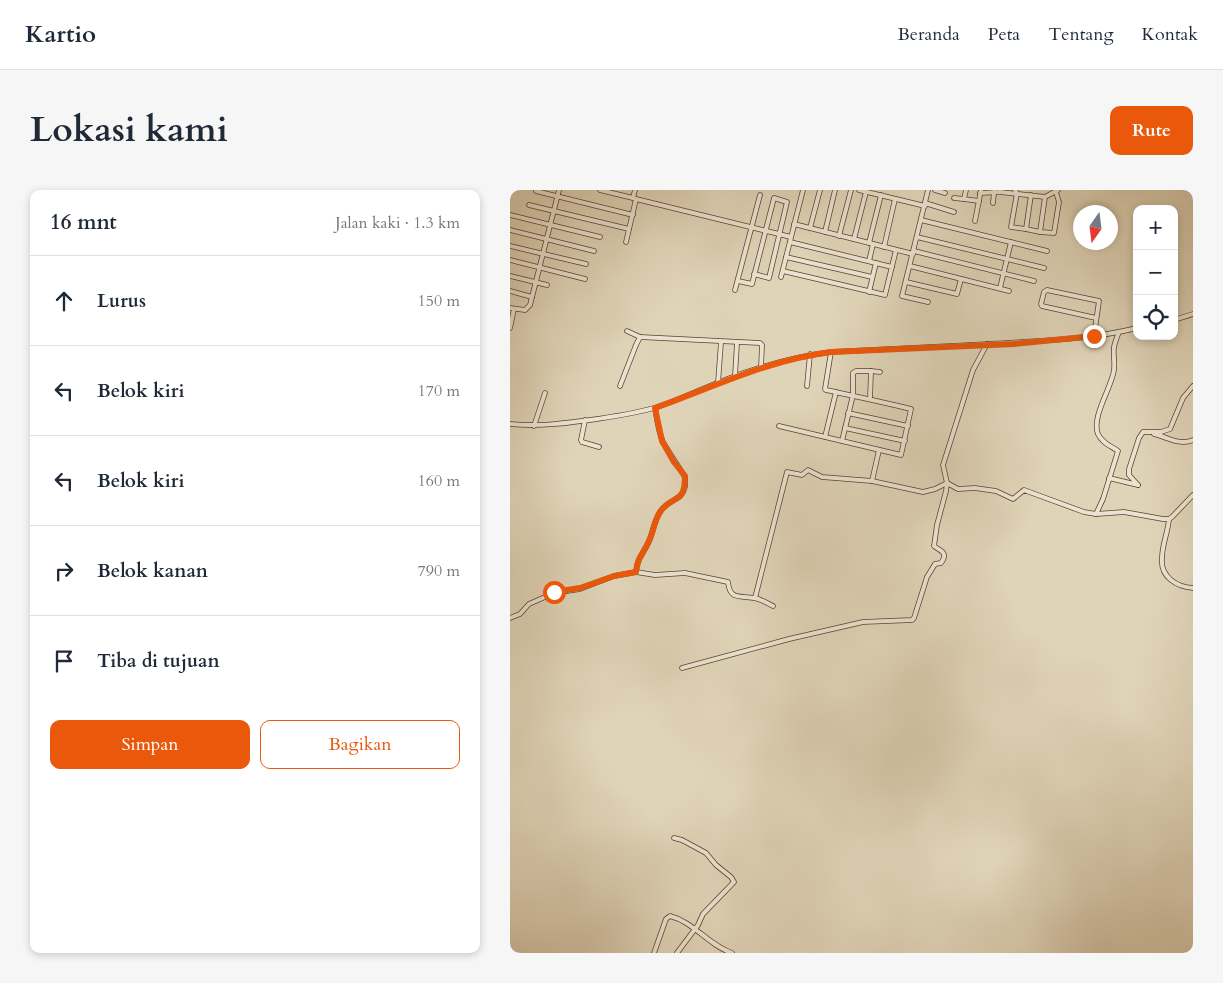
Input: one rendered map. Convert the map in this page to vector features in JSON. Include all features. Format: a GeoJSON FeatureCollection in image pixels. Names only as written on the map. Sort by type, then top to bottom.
{"type":"FeatureCollection","features":[{"type":"Feature","properties":{"kind":"street"},"geometry":{"type":"LineString","coordinates":[[510,328],[512,308],[520,310],[528,308],[532,297],[559,190]]}},
{"type":"Feature","properties":{"kind":"street"},"geometry":{"type":"LineString","coordinates":[[603,190],[619,192],[634,198],[791,237]]}},
{"type":"Feature","properties":{"kind":"street"},"geometry":{"type":"LineString","coordinates":[[626,242],[633,215],[635,190]]}},
{"type":"Feature","properties":{"kind":"street"},"geometry":{"type":"LineString","coordinates":[[781,277],[802,191],[795,190]]}},
{"type":"Feature","properties":{"kind":"street"},"geometry":{"type":"LineString","coordinates":[[810,228],[820,190]]}},
{"type":"Feature","properties":{"kind":"street"},"geometry":{"type":"LineString","coordinates":[[825,232],[835,190]]}},
{"type":"Feature","properties":{"kind":"street"},"geometry":{"type":"LineString","coordinates":[[840,236],[851,190]]}},
{"type":"Feature","properties":{"kind":"street"},"geometry":{"type":"LineString","coordinates":[[859,190],[954,212]]}},
{"type":"Feature","properties":{"kind":"street"},"geometry":{"type":"LineString","coordinates":[[921,190],[928,191],[902,296],[928,302]]}},
{"type":"Feature","properties":{"kind":"street"},"geometry":{"type":"LineString","coordinates":[[935,190],[945,193]]}},
{"type":"Feature","properties":{"kind":"street"},"geometry":{"type":"LineString","coordinates":[[964,199],[966,190]]}},
{"type":"Feature","properties":{"kind":"street"},"geometry":{"type":"LineString","coordinates":[[1026,229],[1033,190]]}},
{"type":"Feature","properties":{"kind":"street"},"geometry":{"type":"LineString","coordinates":[[536,191],[633,215]]}},
{"type":"Feature","properties":{"kind":"street"},"geometry":{"type":"LineString","coordinates":[[975,221],[980,191],[1016,192],[1045,197],[1057,191],[1059,202],[1055,233],[1011,226],[1016,192]]}},
{"type":"Feature","properties":{"kind":"street"},"geometry":{"type":"LineString","coordinates":[[854,239],[866,192]]}},
{"type":"Feature","properties":{"kind":"street"},"geometry":{"type":"LineString","coordinates":[[993,203],[994,192]]}},
{"type":"Feature","properties":{"kind":"street"},"geometry":{"type":"LineString","coordinates":[[735,290],[760,195]]}},
{"type":"Feature","properties":{"kind":"street"},"geometry":{"type":"LineString","coordinates":[[869,261],[881,195]]}},
{"type":"Feature","properties":{"kind":"street"},"geometry":{"type":"LineString","coordinates":[[1040,232],[1045,197]]}},
{"type":"Feature","properties":{"kind":"street"},"geometry":{"type":"LineString","coordinates":[[738,281],[752,284],[754,274],[765,230],[774,198],[787,202],[769,278],[754,274]]}},
{"type":"Feature","properties":{"kind":"street"},"geometry":{"type":"LineString","coordinates":[[954,198],[979,201]]}},
{"type":"Feature","properties":{"kind":"street"},"geometry":{"type":"LineString","coordinates":[[884,246],[895,199]]}},
{"type":"Feature","properties":{"kind":"street"},"geometry":{"type":"LineString","coordinates":[[529,205],[629,229]]}},
{"type":"Feature","properties":{"kind":"street"},"geometry":{"type":"LineString","coordinates":[[510,215],[600,237]]}},
{"type":"Feature","properties":{"kind":"street"},"geometry":{"type":"LineString","coordinates":[[921,220],[1047,251]]}},
{"type":"Feature","properties":{"kind":"street"},"geometry":{"type":"LineString","coordinates":[[794,224],[896,250],[913,252],[1034,281]]}},
{"type":"Feature","properties":{"kind":"street"},"geometry":{"type":"LineString","coordinates":[[510,230],[594,251]]}},
{"type":"Feature","properties":{"kind":"street"},"geometry":{"type":"LineString","coordinates":[[917,237],[1044,268]]}},
{"type":"Feature","properties":{"kind":"street"},"geometry":{"type":"LineString","coordinates":[[790,242],[892,267]]}},
{"type":"Feature","properties":{"kind":"street"},"geometry":{"type":"LineString","coordinates":[[1000,288],[1011,242]]}},
{"type":"Feature","properties":{"kind":"street"},"geometry":{"type":"LineString","coordinates":[[510,246],[586,264]]}},
{"type":"Feature","properties":{"kind":"street"},"geometry":{"type":"LineString","coordinates":[[783,271],[885,295],[896,250]]}},
{"type":"Feature","properties":{"kind":"street"},"geometry":{"type":"LineString","coordinates":[[786,257],[872,278]]}},
{"type":"Feature","properties":{"kind":"street"},"geometry":{"type":"LineString","coordinates":[[510,260],[585,279]]}},
{"type":"Feature","properties":{"kind":"street"},"geometry":{"type":"LineString","coordinates":[[868,292],[876,263]]}},
{"type":"Feature","properties":{"kind":"street"},"geometry":{"type":"LineString","coordinates":[[910,266],[1010,291]]}},
{"type":"Feature","properties":{"kind":"street"},"geometry":{"type":"LineString","coordinates":[[510,276],[547,285]]}},
{"type":"Feature","properties":{"kind":"street"},"geometry":{"type":"LineString","coordinates":[[906,282],[957,294],[961,279]]}},
{"type":"Feature","properties":{"kind":"street"},"geometry":{"type":"LineString","coordinates":[[1094,336],[1099,301],[1048,290],[1044,292],[1042,306],[1096,318]]}},
{"type":"Feature","properties":{"kind":"street"},"geometry":{"type":"LineString","coordinates":[[510,292],[532,297]]}},
{"type":"Feature","properties":{"kind":"street"},"geometry":{"type":"LineString","coordinates":[[1178,319],[1193,314]]}},
{"type":"Feature","properties":{"kind":"street"},"geometry":{"type":"LineString","coordinates":[[510,424],[534,426],[625,415],[655,408],[735,376],[810,354],[1041,342],[1094,336],[1133,329]]}},
{"type":"Feature","properties":{"kind":"street"},"geometry":{"type":"LineString","coordinates":[[627,331],[640,337],[762,345],[761,368]]}},
{"type":"Feature","properties":{"kind":"street"},"geometry":{"type":"LineString","coordinates":[[1096,514],[1103,499],[1118,451],[1108,446],[1101,438],[1097,425],[1101,407],[1112,380],[1115,364],[1114,346],[1119,332]]}},
{"type":"Feature","properties":{"kind":"street"},"geometry":{"type":"LineString","coordinates":[[620,386],[640,337]]}},
{"type":"Feature","properties":{"kind":"street"},"geometry":{"type":"LineString","coordinates":[[718,382],[722,342]]}},
{"type":"Feature","properties":{"kind":"street"},"geometry":{"type":"LineString","coordinates":[[735,376],[737,343]]}},
{"type":"Feature","properties":{"kind":"street"},"geometry":{"type":"LineString","coordinates":[[682,668],[798,636],[863,622],[912,620],[915,617],[928,577],[935,564],[940,563],[943,559],[944,554],[942,550],[934,546],[947,483],[943,466],[973,370],[988,344]]}},
{"type":"Feature","properties":{"kind":"street"},"geometry":{"type":"LineString","coordinates":[[779,426],[901,455],[911,409],[826,390],[824,388],[831,352]]}},
{"type":"Feature","properties":{"kind":"street"},"geometry":{"type":"LineString","coordinates":[[807,386],[810,354]]}},
{"type":"Feature","properties":{"kind":"street"},"geometry":{"type":"LineString","coordinates":[[870,371],[870,399]]}},
{"type":"Feature","properties":{"kind":"street"},"geometry":{"type":"LineString","coordinates":[[842,441],[852,395],[854,372],[880,372]]}},
{"type":"Feature","properties":{"kind":"street"},"geometry":{"type":"LineString","coordinates":[[1109,478],[1138,485],[1130,475],[1129,469],[1139,438],[1145,432],[1161,432],[1170,429],[1183,398],[1193,386]]}},
{"type":"Feature","properties":{"kind":"street"},"geometry":{"type":"LineString","coordinates":[[826,437],[836,392]]}},
{"type":"Feature","properties":{"kind":"street"},"geometry":{"type":"LineString","coordinates":[[534,426],[545,393]]}},
{"type":"Feature","properties":{"kind":"street"},"geometry":{"type":"LineString","coordinates":[[636,572],[638,560],[650,540],[660,511],[681,496],[684,490],[684,473],[674,462],[662,441],[655,408]]}},
{"type":"Feature","properties":{"kind":"street"},"geometry":{"type":"LineString","coordinates":[[848,413],[908,426]]}},
{"type":"Feature","properties":{"kind":"street"},"geometry":{"type":"LineString","coordinates":[[585,420],[582,442],[599,447]]}},
{"type":"Feature","properties":{"kind":"street"},"geometry":{"type":"LineString","coordinates":[[845,428],[905,441]]}},
{"type":"Feature","properties":{"kind":"street"},"geometry":{"type":"LineString","coordinates":[[1145,432],[1173,441],[1186,442],[1193,440]]}},
{"type":"Feature","properties":{"kind":"street"},"geometry":{"type":"LineString","coordinates":[[872,481],[879,450]]}},
{"type":"Feature","properties":{"kind":"street"},"geometry":{"type":"LineString","coordinates":[[755,598],[786,472],[802,475],[808,470],[822,477],[872,481],[922,492],[947,483]]}},
{"type":"Feature","properties":{"kind":"street"},"geometry":{"type":"LineString","coordinates":[[947,483],[958,489],[975,488],[996,491],[1013,499],[1024,490],[1084,512],[1096,514],[1118,512],[1169,519]]}},
{"type":"Feature","properties":{"kind":"street"},"geometry":{"type":"LineString","coordinates":[[1193,495],[1169,519],[1162,558],[1163,567],[1168,576],[1177,585],[1193,588]]}},
{"type":"Feature","properties":{"kind":"street"},"geometry":{"type":"LineString","coordinates":[[510,618],[520,614],[529,604],[554,592],[580,588],[614,576],[636,572],[665,575],[680,573],[728,582],[728,591],[733,595],[755,598],[773,606]]}},
{"type":"Feature","properties":{"kind":"street"},"geometry":{"type":"LineString","coordinates":[[674,838],[682,840],[706,853],[716,865],[734,880],[733,884],[703,914],[696,929],[677,953]]}},
{"type":"Feature","properties":{"kind":"street"},"geometry":{"type":"LineString","coordinates":[[654,953],[669,916],[673,916],[696,929],[715,946],[732,953]]}},
{"type":"Feature","properties":{"kind":"route"},"geometry":{"type":"LineString","coordinates":[[554,592],[580,588],[614,576],[636,572],[637,562],[650,540],[660,511],[681,496],[684,490],[685,476],[674,462],[662,441],[655,408],[735,376],[810,354],[1014,344],[1094,336]]}}]}
